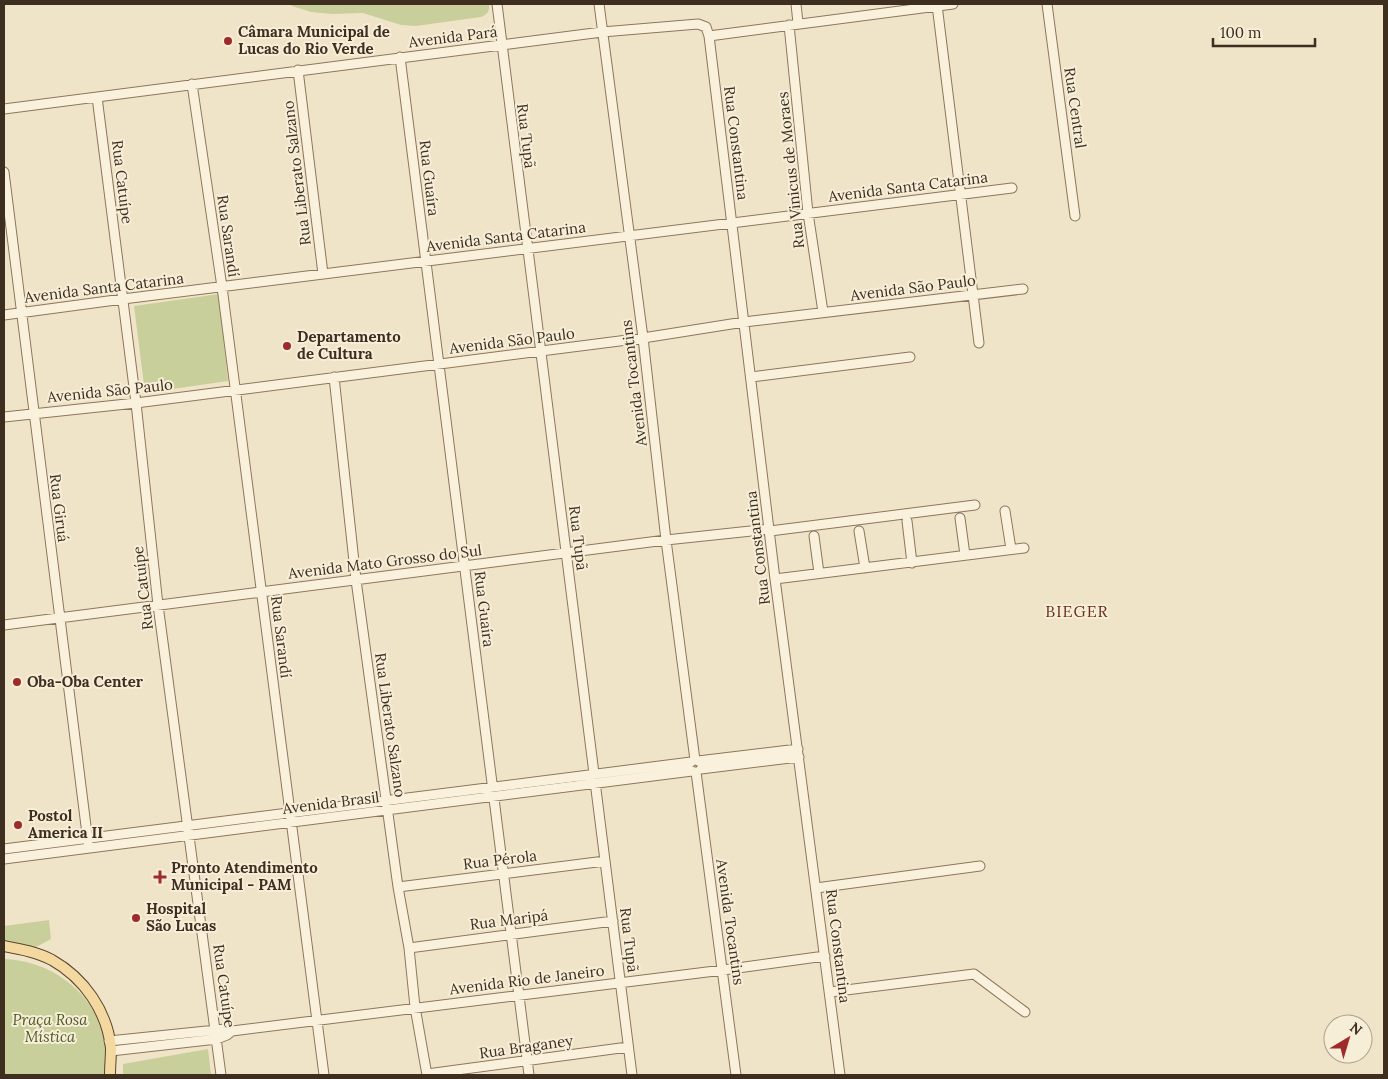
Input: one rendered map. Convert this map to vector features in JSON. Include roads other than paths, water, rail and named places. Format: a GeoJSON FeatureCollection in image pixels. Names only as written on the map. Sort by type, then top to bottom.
{"type":"FeatureCollection","features":[{"type":"Feature","properties":{"kind":"main road"},"geometry":{"type":"LineString","coordinates":[[4,946],[30,951],[50,959],[65,968],[85,986],[99,1008],[105,1023],[110,1046],[110,1075]]}},
{"type":"Feature","properties":{"kind":"street","name":"Rua Tupã"},"geometry":{"type":"LineString","coordinates":[[497,4],[632,1075]]}},
{"type":"Feature","properties":{"kind":"street","name":"Avenida Tocantins"},"geometry":{"type":"LineString","coordinates":[[600,4],[602,32],[643,338],[666,540],[736,1075]]}},
{"type":"Feature","properties":{"kind":"street","name":"Rua Vinicus de Moraes"},"geometry":{"type":"LineString","coordinates":[[796,4],[794,24],[808,213],[823,312]]}},
{"type":"Feature","properties":{"kind":"street"},"geometry":{"type":"LineString","coordinates":[[709,36],[919,6],[952,4]]}},
{"type":"Feature","properties":{"kind":"street","name":"Rua Central"},"geometry":{"type":"LineString","coordinates":[[1047,4],[1075,216]]}},
{"type":"Feature","properties":{"kind":"street"},"geometry":{"type":"LineString","coordinates":[[938,5],[979,343]]}},
{"type":"Feature","properties":{"kind":"street","name":"Avenida Pará"},"geometry":{"type":"LineString","coordinates":[[4,109],[602,32],[702,24],[706,27],[709,36]]}},
{"type":"Feature","properties":{"kind":"street","name":"Rua Constantina"},"geometry":{"type":"LineString","coordinates":[[709,36],[775,579],[840,1075]]}},
{"type":"Feature","properties":{"kind":"street","name":"Rua Guaíra"},"geometry":{"type":"LineString","coordinates":[[400,58],[529,1075]]}},
{"type":"Feature","properties":{"kind":"street","name":"Rua Liberato Salzano"},"geometry":{"type":"LineString","coordinates":[[298,70],[323,274]]}},
{"type":"Feature","properties":{"kind":"street","name":"Rua Sarandí"},"geometry":{"type":"LineString","coordinates":[[192,84],[222,287],[324,1075]]}},
{"type":"Feature","properties":{"kind":"street","name":"Rua Catuípe"},"geometry":{"type":"LineString","coordinates":[[97,97],[136,403],[158,605],[222,1075]]}},
{"type":"Feature","properties":{"kind":"street","name":"Rua Giruá"},"geometry":{"type":"LineString","coordinates":[[4,172],[88,843]]}},
{"type":"Feature","properties":{"kind":"street","name":"Avenida Santa Catarina"},"geometry":{"type":"LineString","coordinates":[[4,315],[123,298],[1012,188]]}},
{"type":"Feature","properties":{"kind":"street","name":"Avenida São Paulo"},"geometry":{"type":"LineString","coordinates":[[4,417],[136,403],[540,352],[744,322],[1023,289]]}},
{"type":"Feature","properties":{"kind":"street"},"geometry":{"type":"LineString","coordinates":[[751,377],[910,357]]}},
{"type":"Feature","properties":{"kind":"street","name":"Rua Liberato Salzano"},"geometry":{"type":"LineString","coordinates":[[334,377],[356,580],[398,887],[409,948],[415,1007],[427,1074]]}},
{"type":"Feature","properties":{"kind":"street","name":"Avenida Mato Grosso do Sul"},"geometry":{"type":"LineString","coordinates":[[4,625],[666,540],[770,530],[975,505]]}},
{"type":"Feature","properties":{"kind":"street"},"geometry":{"type":"LineString","coordinates":[[1005,511],[1011,549]]}},
{"type":"Feature","properties":{"kind":"street"},"geometry":{"type":"LineString","coordinates":[[960,518],[965,555]]}},
{"type":"Feature","properties":{"kind":"street"},"geometry":{"type":"LineString","coordinates":[[907,520],[912,563]]}},
{"type":"Feature","properties":{"kind":"street"},"geometry":{"type":"LineString","coordinates":[[859,531],[864,568]]}},
{"type":"Feature","properties":{"kind":"street"},"geometry":{"type":"LineString","coordinates":[[814,536],[819,573]]}},
{"type":"Feature","properties":{"kind":"street"},"geometry":{"type":"LineString","coordinates":[[775,579],[1024,548]]}},
{"type":"Feature","properties":{"kind":"street","name":"Avenida Brasil"},"geometry":{"type":"LineString","coordinates":[[4,859],[188,825],[290,817],[799,753]]}},
{"type":"Feature","properties":{"kind":"street","name":"Avenida Brasil"},"geometry":{"type":"LineString","coordinates":[[4,849],[189,835],[290,817]]}},
{"type":"Feature","properties":{"kind":"street","name":"Rua Pérola"},"geometry":{"type":"LineString","coordinates":[[398,887],[605,860]]}},
{"type":"Feature","properties":{"kind":"street"},"geometry":{"type":"LineString","coordinates":[[816,888],[980,866]]}},
{"type":"Feature","properties":{"kind":"street","name":"Rua Maripá"},"geometry":{"type":"LineString","coordinates":[[409,948],[612,921]]}},
{"type":"Feature","properties":{"kind":"street","name":"Avenida Rio de Janeiro"},"geometry":{"type":"LineString","coordinates":[[217,1034],[227,1035],[232,1031],[825,956]]}},
{"type":"Feature","properties":{"kind":"street"},"geometry":{"type":"LineString","coordinates":[[830,992],[974,974],[1025,1012]]}},
{"type":"Feature","properties":{"kind":"street"},"geometry":{"type":"LineString","coordinates":[[110,1046],[217,1034]]}},
{"type":"Feature","properties":{"kind":"street","name":"Rua Braganey"},"geometry":{"type":"LineString","coordinates":[[427,1074],[628,1047]]}},
{"type":"Feature","properties":{"kind":"place","name":"Câmara Municipal de Lucas do Rio Verde"},"geometry":{"type":"Point","coordinates":[228,41]}},
{"type":"Feature","properties":{"kind":"place","name":"Departamento de Cultura"},"geometry":{"type":"Point","coordinates":[287,346]}},
{"type":"Feature","properties":{"kind":"place","name":"Oba-Oba Center"},"geometry":{"type":"Point","coordinates":[17,682]}},
{"type":"Feature","properties":{"kind":"place","name":"Postol America II"},"geometry":{"type":"Point","coordinates":[18,825]}},
{"type":"Feature","properties":{"kind":"place","name":"Pronto Atendimento Municipal - PAM"},"geometry":{"type":"Point","coordinates":[160,877]}},
{"type":"Feature","properties":{"kind":"place","name":"Hospital São Lucas"},"geometry":{"type":"Point","coordinates":[136,918]}},
{"type":"Feature","properties":{"kind":"district","name":"BIEGER"},"geometry":{"type":"Point","coordinates":[1077,611]}},
{"type":"Feature","properties":{"kind":"park label","name":"Praça Rosa Mística"},"geometry":{"type":"Point","coordinates":[50,1028]}}]}
